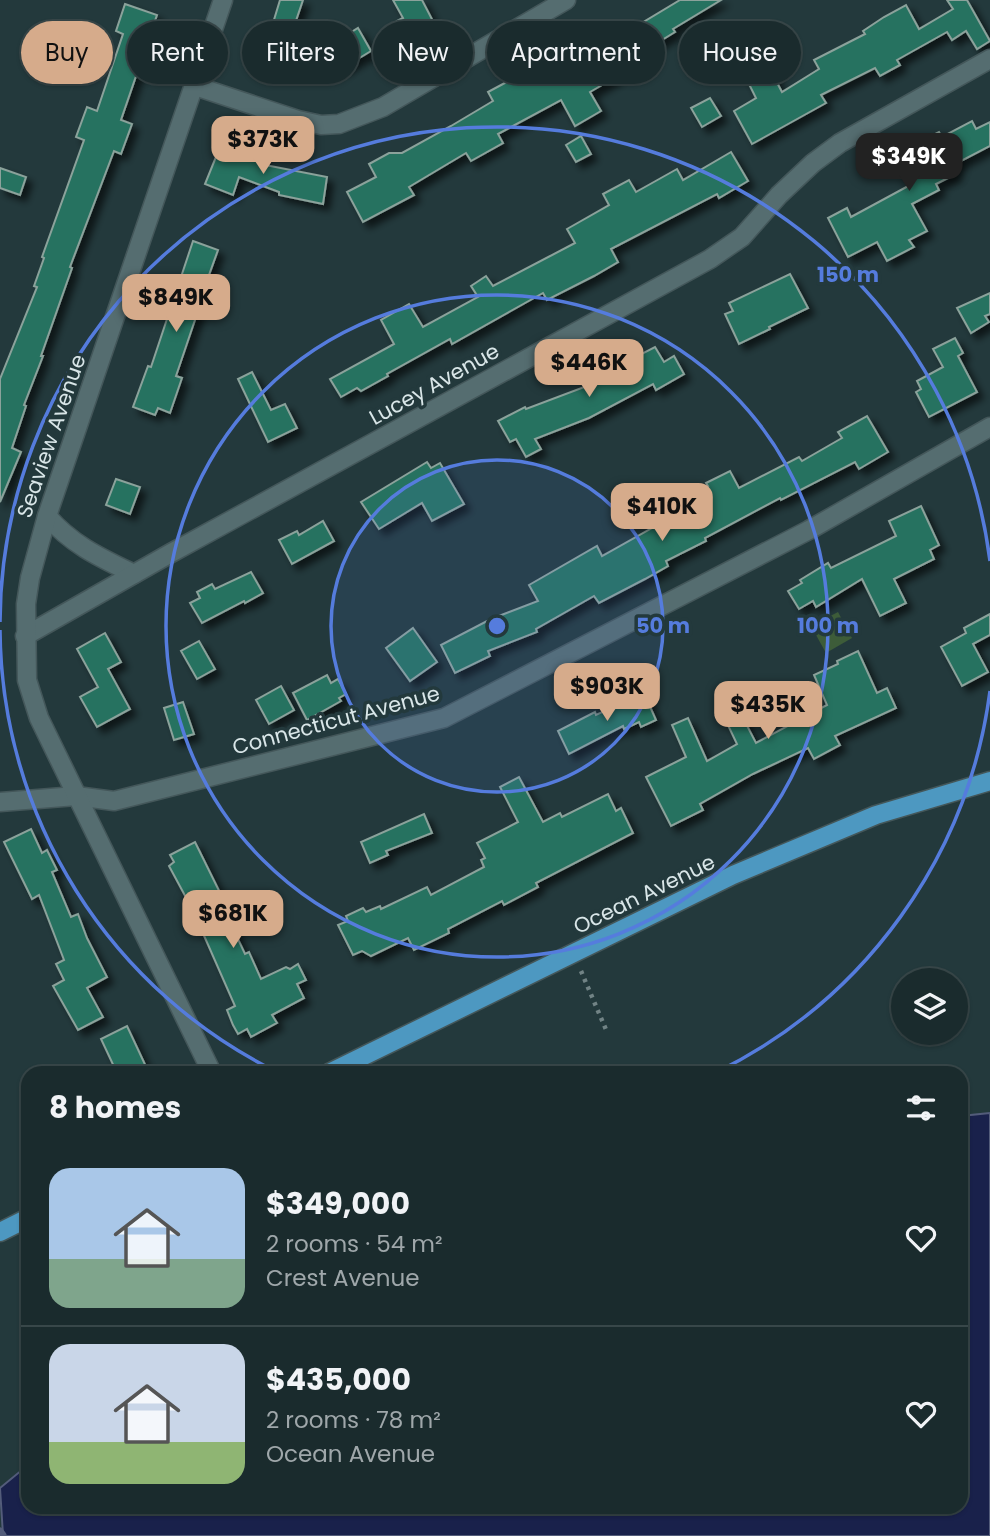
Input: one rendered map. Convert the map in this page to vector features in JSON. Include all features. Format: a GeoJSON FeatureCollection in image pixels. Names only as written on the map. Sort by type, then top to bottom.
{"type":"FeatureCollection","features":[{"type":"Feature","properties":{"kind":"main road","name":"Ocean Avenue"},"geometry":{"type":"LineString","coordinates":[[343,1066],[733,875],[876,815],[990,781]]}},
{"type":"Feature","properties":{"kind":"main road"},"geometry":{"type":"LineString","coordinates":[[0,1232],[21,1222]]}},
{"type":"Feature","properties":{"kind":"street","name":"Seaview Avenue"},"geometry":{"type":"LineString","coordinates":[[209,1066],[39,718],[27,680],[25,636],[28,591],[47,516],[223,0]]}},
{"type":"Feature","properties":{"kind":"street"},"geometry":{"type":"LineString","coordinates":[[195,86],[298,120],[321,125],[339,124],[383,107],[566,0]]}},
{"type":"Feature","properties":{"kind":"street","name":"Lucey Avenue"},"geometry":{"type":"LineString","coordinates":[[25,636],[710,259],[742,237],[779,194],[840,143],[990,59]]}},
{"type":"Feature","properties":{"kind":"street","name":"Connecticut Avenue"},"geometry":{"type":"LineString","coordinates":[[0,802],[76,796],[114,801],[444,718],[809,530],[990,427]]}},
{"type":"Feature","properties":{"kind":"street"},"geometry":{"type":"LineString","coordinates":[[47,516],[71,541],[87,552],[134,574]]}},
{"type":"Feature","properties":{"kind":"path"},"geometry":{"type":"LineString","coordinates":[[574,954],[607,1032]]}},
{"type":"Feature","properties":{"kind":"green space"},"geometry":{"type":"Polygon","coordinates":[[[838,612],[852,638],[826,653],[811,626],[838,612]]]}},
{"type":"Feature","properties":{"kind":"water"},"geometry":{"type":"Polygon","coordinates":[[[990,1113],[990,1536],[0,1536],[3,1535],[0,1488],[21,1471],[21,1514],[968,1514],[968,1115],[990,1113]]]}},
{"type":"Feature","properties":{"kind":"building"},"geometry":{"type":"Polygon","coordinates":[[[280,0],[303,0],[296,21],[274,21],[280,0]]]}},
{"type":"Feature","properties":{"kind":"building"},"geometry":{"type":"Polygon","coordinates":[[[393,0],[422,0],[433,21],[397,21],[403,18],[393,0]]]}},
{"type":"Feature","properties":{"kind":"building"},"geometry":{"type":"Polygon","coordinates":[[[680,0],[721,0],[686,21],[679,21],[679,25],[673,29],[675,32],[665,38],[665,21],[645,21],[680,0]]]}},
{"type":"Feature","properties":{"kind":"building"},"geometry":{"type":"Polygon","coordinates":[[[947,0],[967,0],[990,41],[977,49],[966,31],[952,40],[947,32],[897,60],[900,65],[880,76],[875,68],[821,95],[826,103],[752,144],[734,111],[756,98],[749,84],[778,84],[782,92],[795,84],[801,84],[801,80],[819,69],[814,60],[865,34],[863,31],[906,5],[919,29],[953,9],[947,0]]]}},
{"type":"Feature","properties":{"kind":"building"},"geometry":{"type":"Polygon","coordinates":[[[125,4],[157,15],[155,21],[127,21],[127,84],[133,84],[121,120],[132,124],[121,154],[114,151],[70,267],[72,268],[24,405],[26,406],[12,448],[21,452],[0,502],[0,379],[37,287],[34,286],[44,258],[42,257],[84,140],[76,137],[87,107],[97,111],[106,84],[113,84],[113,64],[123,34],[116,31],[125,4]]]}},
{"type":"Feature","properties":{"kind":"building"},"geometry":{"type":"Polygon","coordinates":[[[359,30],[371,51],[359,58],[359,30]]]}},
{"type":"Feature","properties":{"kind":"building"},"geometry":{"type":"Polygon","coordinates":[[[503,84],[604,84],[590,92],[601,111],[575,126],[561,100],[498,134],[503,143],[471,161],[466,153],[409,187],[414,195],[363,222],[347,192],[376,177],[369,164],[389,153],[402,153],[493,101],[488,92],[503,84]]]}},
{"type":"Feature","properties":{"kind":"building"},"geometry":{"type":"Polygon","coordinates":[[[710,98],[721,116],[702,127],[691,108],[710,98]]]}},
{"type":"Feature","properties":{"kind":"building"},"geometry":{"type":"Polygon","coordinates":[[[972,121],[976,129],[990,122],[990,146],[957,163],[958,166],[953,169],[956,174],[936,184],[939,190],[912,204],[927,231],[909,240],[914,247],[887,261],[877,242],[848,257],[828,218],[847,208],[851,217],[912,184],[897,153],[939,132],[942,137],[972,121]]]}},
{"type":"Feature","properties":{"kind":"building"},"geometry":{"type":"Polygon","coordinates":[[[581,136],[591,154],[576,162],[566,145],[581,136]]]}},
{"type":"Feature","properties":{"kind":"building"},"geometry":{"type":"Polygon","coordinates":[[[222,142],[262,157],[260,164],[327,177],[323,204],[279,195],[279,192],[239,177],[233,195],[205,184],[222,142]]]}},
{"type":"Feature","properties":{"kind":"building"},"geometry":{"type":"Polygon","coordinates":[[[731,152],[748,181],[719,198],[717,194],[611,249],[618,262],[594,276],[547,300],[543,293],[452,344],[450,339],[361,391],[357,388],[341,397],[330,379],[394,344],[381,320],[409,304],[423,327],[478,297],[471,286],[486,276],[493,286],[575,243],[567,229],[609,205],[603,194],[629,180],[636,192],[677,169],[683,180],[731,152]]]}},
{"type":"Feature","properties":{"kind":"building"},"geometry":{"type":"Polygon","coordinates":[[[0,168],[26,177],[20,195],[0,188],[0,168]]]}},
{"type":"Feature","properties":{"kind":"building"},"geometry":{"type":"Polygon","coordinates":[[[193,241],[218,250],[176,376],[182,378],[170,413],[158,408],[155,415],[133,407],[148,366],[151,367],[193,241]]]}},
{"type":"Feature","properties":{"kind":"building"},"geometry":{"type":"Polygon","coordinates":[[[790,274],[808,308],[739,344],[725,314],[733,311],[729,303],[790,274]]]}},
{"type":"Feature","properties":{"kind":"building"},"geometry":{"type":"Polygon","coordinates":[[[990,293],[990,314],[985,316],[989,322],[971,333],[957,308],[990,293]]]}},
{"type":"Feature","properties":{"kind":"building"},"geometry":{"type":"Polygon","coordinates":[[[955,338],[963,353],[958,356],[977,392],[929,417],[916,392],[921,389],[917,381],[943,367],[933,349],[955,338]]]}},
{"type":"Feature","properties":{"kind":"building"},"geometry":{"type":"Polygon","coordinates":[[[655,347],[664,362],[674,356],[684,374],[656,390],[653,384],[589,418],[535,439],[541,449],[526,457],[516,439],[510,442],[498,421],[525,407],[526,409],[587,386],[585,383],[655,347]]]}},
{"type":"Feature","properties":{"kind":"building"},"geometry":{"type":"Polygon","coordinates":[[[252,372],[271,410],[285,404],[297,428],[268,442],[238,379],[252,372]]]}},
{"type":"Feature","properties":{"kind":"building"},"geometry":{"type":"Polygon","coordinates":[[[867,416],[888,452],[859,469],[855,462],[781,500],[780,498],[666,561],[668,566],[645,579],[599,603],[594,596],[536,629],[537,632],[488,651],[490,656],[455,673],[441,645],[491,619],[538,601],[529,585],[597,546],[602,556],[666,520],[661,509],[708,486],[706,483],[730,471],[739,488],[799,457],[802,461],[842,438],[838,432],[867,416]]]}},
{"type":"Feature","properties":{"kind":"building"},"geometry":{"type":"Polygon","coordinates":[[[427,462],[431,468],[440,463],[464,504],[432,521],[422,503],[379,529],[361,502],[427,462]]]}},
{"type":"Feature","properties":{"kind":"building"},"geometry":{"type":"Polygon","coordinates":[[[116,479],[140,487],[130,514],[106,505],[116,479]]]}},
{"type":"Feature","properties":{"kind":"building"},"geometry":{"type":"Polygon","coordinates":[[[921,506],[939,545],[930,550],[934,559],[894,579],[906,603],[880,616],[862,579],[816,607],[813,601],[799,609],[788,591],[802,583],[800,580],[828,563],[831,568],[896,536],[889,521],[921,506]]]}},
{"type":"Feature","properties":{"kind":"building"},"geometry":{"type":"Polygon","coordinates":[[[323,521],[334,541],[292,564],[279,540],[297,531],[299,535],[323,521]]]}},
{"type":"Feature","properties":{"kind":"building"},"geometry":{"type":"Polygon","coordinates":[[[251,572],[263,593],[202,623],[190,603],[200,598],[197,592],[212,584],[215,589],[251,572]]]}},
{"type":"Feature","properties":{"kind":"building"},"geometry":{"type":"Polygon","coordinates":[[[990,614],[990,635],[973,644],[988,672],[962,686],[941,647],[966,633],[964,628],[990,614]]]}},
{"type":"Feature","properties":{"kind":"building"},"geometry":{"type":"Polygon","coordinates":[[[413,628],[437,662],[410,681],[386,648],[413,628]]]}},
{"type":"Feature","properties":{"kind":"building"},"geometry":{"type":"Polygon","coordinates":[[[105,633],[121,662],[108,669],[130,709],[97,727],[80,697],[98,687],[77,649],[105,633]]]}},
{"type":"Feature","properties":{"kind":"building"},"geometry":{"type":"Polygon","coordinates":[[[199,641],[215,669],[197,679],[181,651],[199,641]]]}},
{"type":"Feature","properties":{"kind":"building"},"geometry":{"type":"Polygon","coordinates":[[[858,651],[877,693],[887,688],[896,708],[835,736],[840,745],[814,759],[808,748],[753,774],[700,804],[703,810],[671,826],[646,777],[686,757],[672,725],[688,718],[707,761],[737,744],[726,721],[741,714],[756,743],[827,705],[814,675],[858,651]]]}},
{"type":"Feature","properties":{"kind":"building"},"geometry":{"type":"Polygon","coordinates":[[[327,675],[331,683],[338,679],[346,694],[339,698],[341,701],[307,720],[293,693],[327,675]]]}},
{"type":"Feature","properties":{"kind":"building"},"geometry":{"type":"Polygon","coordinates":[[[281,686],[294,710],[269,724],[256,700],[281,686]]]}},
{"type":"Feature","properties":{"kind":"building"},"geometry":{"type":"Polygon","coordinates":[[[644,693],[656,720],[641,727],[639,722],[624,729],[623,726],[569,754],[558,731],[595,712],[596,715],[644,693]]]}},
{"type":"Feature","properties":{"kind":"building"},"geometry":{"type":"Polygon","coordinates":[[[183,702],[194,734],[174,740],[164,708],[183,702]]]}},
{"type":"Feature","properties":{"kind":"building"},"geometry":{"type":"Polygon","coordinates":[[[519,777],[543,822],[560,813],[562,817],[608,794],[616,811],[621,808],[633,833],[536,883],[538,887],[504,905],[502,901],[448,929],[449,933],[414,950],[408,938],[371,956],[362,951],[353,955],[338,925],[348,921],[346,916],[363,908],[366,912],[380,906],[381,909],[427,887],[431,895],[484,867],[481,860],[485,858],[477,843],[518,822],[500,787],[519,777]]]}},
{"type":"Feature","properties":{"kind":"building"},"geometry":{"type":"Polygon","coordinates":[[[424,814],[432,833],[386,851],[388,855],[370,863],[361,842],[424,814]]]}},
{"type":"Feature","properties":{"kind":"building"},"geometry":{"type":"Polygon","coordinates":[[[31,829],[42,853],[47,850],[57,870],[52,872],[71,917],[78,914],[107,977],[87,988],[103,1017],[78,1030],[53,986],[64,980],[56,964],[64,960],[39,895],[32,899],[4,842],[31,829]]]}},
{"type":"Feature","properties":{"kind":"building"},"geometry":{"type":"Polygon","coordinates":[[[195,842],[231,915],[227,916],[245,954],[249,952],[261,979],[298,964],[306,980],[297,984],[304,998],[272,1015],[277,1023],[251,1037],[247,1029],[238,1034],[233,1025],[227,1010],[235,1006],[187,904],[189,903],[169,866],[174,862],[170,855],[195,842]]]}},
{"type":"Feature","properties":{"kind":"building"},"geometry":{"type":"Polygon","coordinates":[[[127,1026],[146,1066],[114,1066],[101,1039],[127,1026]]]}},
{"type":"Feature","properties":{"kind":"waterway"},"geometry":{"type":"LineString","coordinates":[[0,1531],[3,1535]]}}]}
